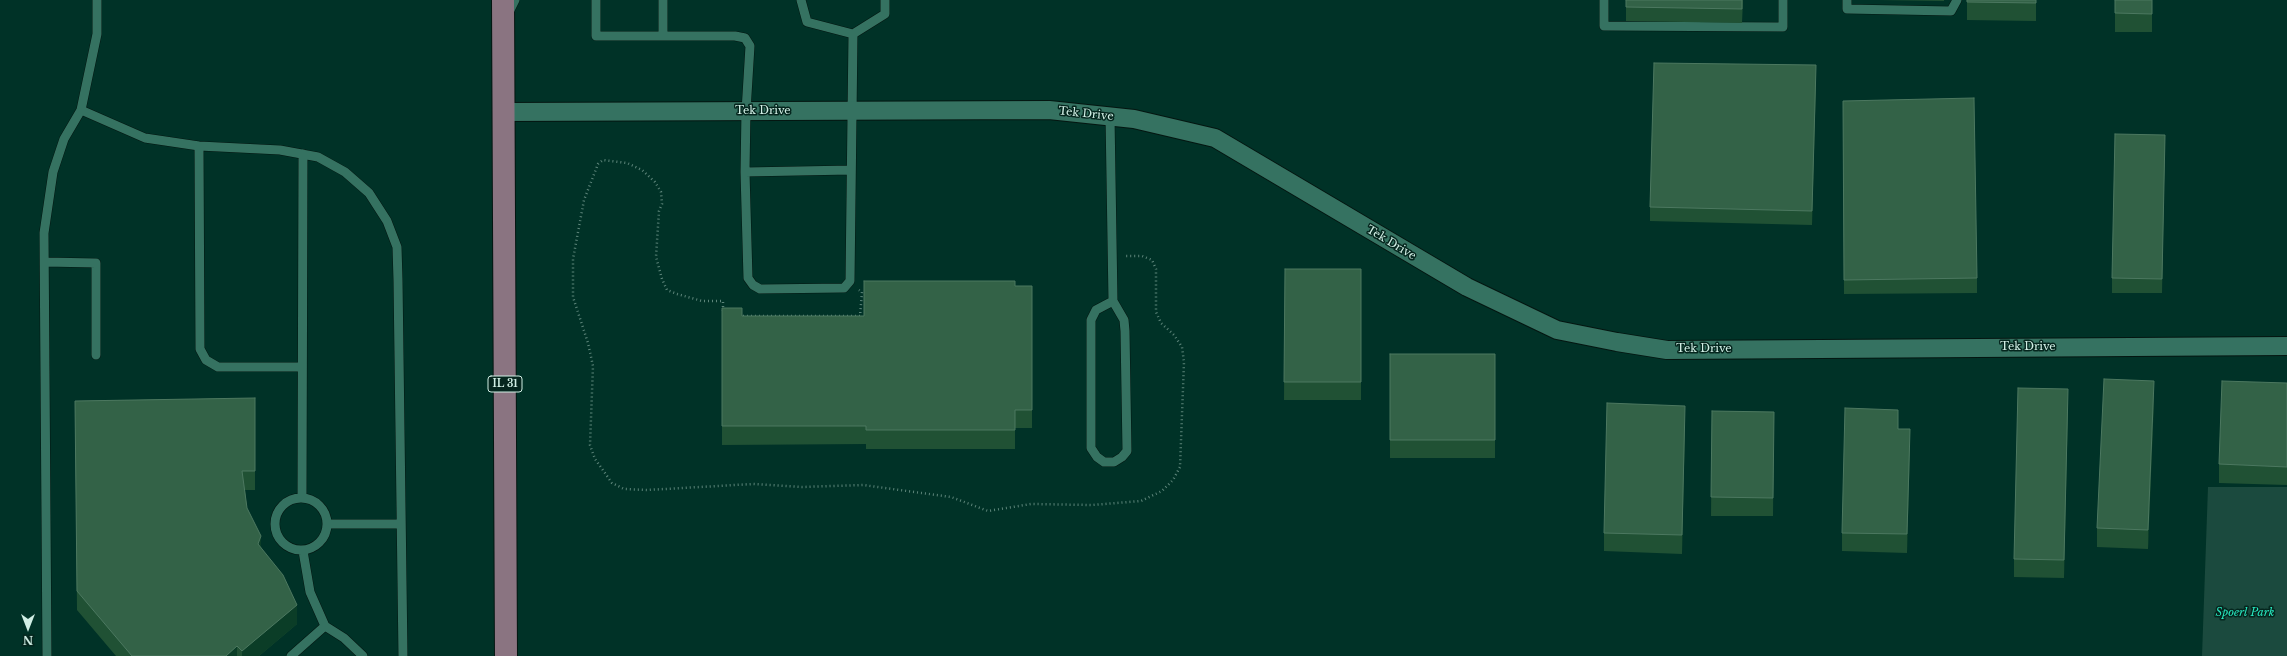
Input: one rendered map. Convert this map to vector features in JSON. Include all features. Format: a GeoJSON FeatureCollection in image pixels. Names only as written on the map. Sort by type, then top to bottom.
{"type":"FeatureCollection","features":[{"type":"Feature","properties":{"kind":"main road","name":"IL 31"},"geometry":{"type":"LineString","coordinates":[[503,0],[506,656]]}},
{"type":"Feature","properties":{"kind":"street","name":"Tek Drive"},"geometry":{"type":"LineString","coordinates":[[503,112],[1049,110],[1134,119],[1215,138],[1467,287],[1557,330],[1667,350],[2287,346]]}},
{"type":"Feature","properties":{"kind":"lane"},"geometry":{"type":"LineString","coordinates":[[47,656],[44,233],[53,172],[64,139],[81,110],[97,34],[97,0]]}},
{"type":"Feature","properties":{"kind":"lane"},"geometry":{"type":"LineString","coordinates":[[503,24],[515,0]]}},
{"type":"Feature","properties":{"kind":"lane"},"geometry":{"type":"LineString","coordinates":[[596,0],[596,36],[735,36],[745,38],[750,46],[746,111],[748,278],[753,285],[760,289],[844,288],[850,281],[853,34]]}},
{"type":"Feature","properties":{"kind":"lane"},"geometry":{"type":"LineString","coordinates":[[663,0],[663,36]]}},
{"type":"Feature","properties":{"kind":"lane"},"geometry":{"type":"LineString","coordinates":[[795,0],[803,1],[807,22],[853,34],[885,14],[885,0]]}},
{"type":"Feature","properties":{"kind":"lane"},"geometry":{"type":"LineString","coordinates":[[1604,0],[1604,26],[1783,27],[1783,0]]}},
{"type":"Feature","properties":{"kind":"lane"},"geometry":{"type":"LineString","coordinates":[[1847,0],[1847,9],[1952,11],[1957,0]]}},
{"type":"Feature","properties":{"kind":"lane"},"geometry":{"type":"LineString","coordinates":[[81,110],[145,138],[199,146],[280,150],[318,157],[345,172],[369,192],[387,221],[397,247],[403,656]]}},
{"type":"Feature","properties":{"kind":"lane"},"geometry":{"type":"LineString","coordinates":[[1110,116],[1113,301],[1124,320],[1127,451],[1122,457],[1114,462],[1104,462],[1097,457],[1091,448],[1091,320],[1096,310],[1113,301]]}},
{"type":"Feature","properties":{"kind":"lane"},"geometry":{"type":"LineString","coordinates":[[199,146],[200,349],[206,360],[218,367],[302,367]]}},
{"type":"Feature","properties":{"kind":"lane"},"geometry":{"type":"LineString","coordinates":[[302,498],[303,154]]}},
{"type":"Feature","properties":{"kind":"lane"},"geometry":{"type":"LineString","coordinates":[[746,172],[851,170]]}},
{"type":"Feature","properties":{"kind":"lane"},"geometry":{"type":"LineString","coordinates":[[45,262],[96,263],[96,355]]}},
{"type":"Feature","properties":{"kind":"lane"},"geometry":{"type":"LineString","coordinates":[[302,498],[318,505],[324,512],[327,524],[324,538],[318,544],[303,551],[294,550],[281,541],[275,526],[277,514],[285,504],[302,498]]}},
{"type":"Feature","properties":{"kind":"lane"},"geometry":{"type":"LineString","coordinates":[[327,524],[401,524]]}},
{"type":"Feature","properties":{"kind":"lane"},"geometry":{"type":"LineString","coordinates":[[303,551],[310,592],[324,626],[344,638],[363,656]]}},
{"type":"Feature","properties":{"kind":"lane"},"geometry":{"type":"LineString","coordinates":[[294,655],[324,626]]}},
{"type":"Feature","properties":{"kind":"path"},"geometry":{"type":"LineString","coordinates":[[723,316],[723,301],[702,301],[667,290],[662,279],[656,257],[659,211],[662,204],[661,192],[655,182],[642,170],[627,163],[603,160],[598,164],[593,174],[584,200],[573,259],[573,297],[588,343],[593,366],[590,445],[595,459],[612,483],[624,489],[647,490],[753,484],[802,487],[863,485],[878,489],[938,495],[988,511],[1031,504],[1092,505],[1141,501],[1162,491],[1173,480],[1180,467],[1184,362],[1182,347],[1174,335],[1161,323],[1156,312],[1156,269],[1152,260],[1142,256],[1112,256]]}},
{"type":"Feature","properties":{"kind":"path"},"geometry":{"type":"LineString","coordinates":[[738,316],[860,316],[862,292],[847,285]]}},
{"type":"Feature","properties":{"kind":"green space","name":"Spoerl Park"},"geometry":{"type":"Polygon","coordinates":[[[2208,487],[2287,487],[2287,656],[2202,656],[2208,487]]]}},
{"type":"Feature","properties":{"kind":"building"},"geometry":{"type":"Polygon","coordinates":[[[1626,0],[1742,0],[1742,9],[1626,7],[1626,0]]]}},
{"type":"Feature","properties":{"kind":"building"},"geometry":{"type":"Polygon","coordinates":[[[1967,0],[2036,0],[2036,3],[1967,2],[1967,0]]]}},
{"type":"Feature","properties":{"kind":"building"},"geometry":{"type":"Polygon","coordinates":[[[2115,0],[2152,0],[2152,14],[2115,13],[2115,0]]]}},
{"type":"Feature","properties":{"kind":"building"},"geometry":{"type":"Polygon","coordinates":[[[1654,63],[1816,65],[1812,211],[1650,207],[1654,63]]]}},
{"type":"Feature","properties":{"kind":"building"},"geometry":{"type":"Polygon","coordinates":[[[1974,98],[1977,278],[1844,280],[1843,101],[1974,98]]]}},
{"type":"Feature","properties":{"kind":"building"},"geometry":{"type":"Polygon","coordinates":[[[2115,134],[2165,135],[2162,279],[2112,278],[2115,134]]]}},
{"type":"Feature","properties":{"kind":"building"},"geometry":{"type":"Polygon","coordinates":[[[1285,269],[1361,269],[1361,382],[1284,382],[1285,269]]]}},
{"type":"Feature","properties":{"kind":"building"},"geometry":{"type":"Polygon","coordinates":[[[864,281],[1015,281],[1015,286],[1032,286],[1032,410],[1015,410],[1015,430],[866,430],[866,426],[722,426],[722,308],[742,308],[742,316],[864,316],[864,281]]]}},
{"type":"Feature","properties":{"kind":"building"},"geometry":{"type":"Polygon","coordinates":[[[1390,354],[1495,354],[1495,440],[1390,440],[1390,354]]]}},
{"type":"Feature","properties":{"kind":"building"},"geometry":{"type":"Polygon","coordinates":[[[2104,379],[2154,381],[2148,530],[2097,528],[2104,379]]]}},
{"type":"Feature","properties":{"kind":"building"},"geometry":{"type":"Polygon","coordinates":[[[2222,381],[2287,383],[2287,467],[2219,464],[2222,381]]]}},
{"type":"Feature","properties":{"kind":"building"},"geometry":{"type":"Polygon","coordinates":[[[2018,388],[2068,389],[2064,560],[2014,559],[2018,388]]]}},
{"type":"Feature","properties":{"kind":"building"},"geometry":{"type":"Polygon","coordinates":[[[255,398],[255,471],[242,471],[247,508],[261,536],[258,544],[283,575],[297,605],[242,651],[237,646],[226,656],[132,656],[77,591],[75,401],[255,398]]]}},
{"type":"Feature","properties":{"kind":"building"},"geometry":{"type":"Polygon","coordinates":[[[1607,403],[1685,406],[1682,535],[1604,533],[1607,403]]]}},
{"type":"Feature","properties":{"kind":"building"},"geometry":{"type":"Polygon","coordinates":[[[1845,408],[1898,410],[1898,429],[1910,429],[1907,534],[1842,533],[1845,408]]]}},
{"type":"Feature","properties":{"kind":"building"},"geometry":{"type":"Polygon","coordinates":[[[1712,411],[1774,412],[1773,498],[1711,497],[1712,411]]]}}]}
